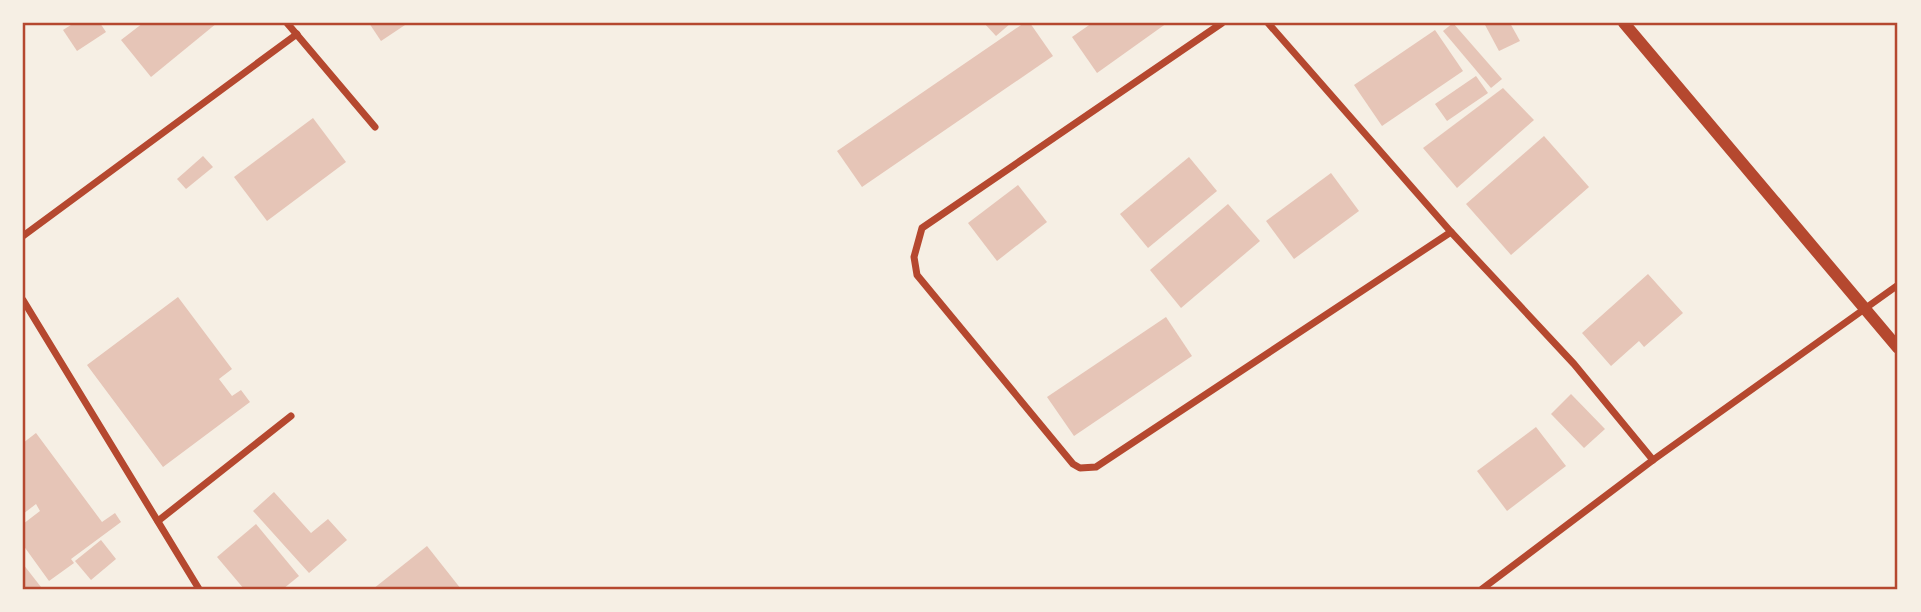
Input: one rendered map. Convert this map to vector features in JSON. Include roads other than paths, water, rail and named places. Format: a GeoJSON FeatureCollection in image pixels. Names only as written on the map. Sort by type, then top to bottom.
{"type":"FeatureCollection","features":[{"type":"Feature","properties":{"kind":"street"},"geometry":{"type":"LineString","coordinates":[[287,23],[375,127]]}},
{"type":"Feature","properties":{"kind":"street"},"geometry":{"type":"LineString","coordinates":[[1222,23],[922,228],[916,240],[917,275],[1073,464],[1080,468],[1097,467],[1451,232]]}},
{"type":"Feature","properties":{"kind":"street"},"geometry":{"type":"LineString","coordinates":[[1268,23],[1451,232],[1574,364],[1653,460]]}},
{"type":"Feature","properties":{"kind":"street"},"geometry":{"type":"LineString","coordinates":[[1625,23],[1898,348]]}},
{"type":"Feature","properties":{"kind":"street"},"geometry":{"type":"LineString","coordinates":[[23,236],[297,34]]}},
{"type":"Feature","properties":{"kind":"street"},"geometry":{"type":"LineString","coordinates":[[1482,589],[1653,460],[1898,285]]}},
{"type":"Feature","properties":{"kind":"street"},"geometry":{"type":"LineString","coordinates":[[23,300],[199,589]]}},
{"type":"Feature","properties":{"kind":"street"},"geometry":{"type":"LineString","coordinates":[[158,521],[291,416]]}}]}
